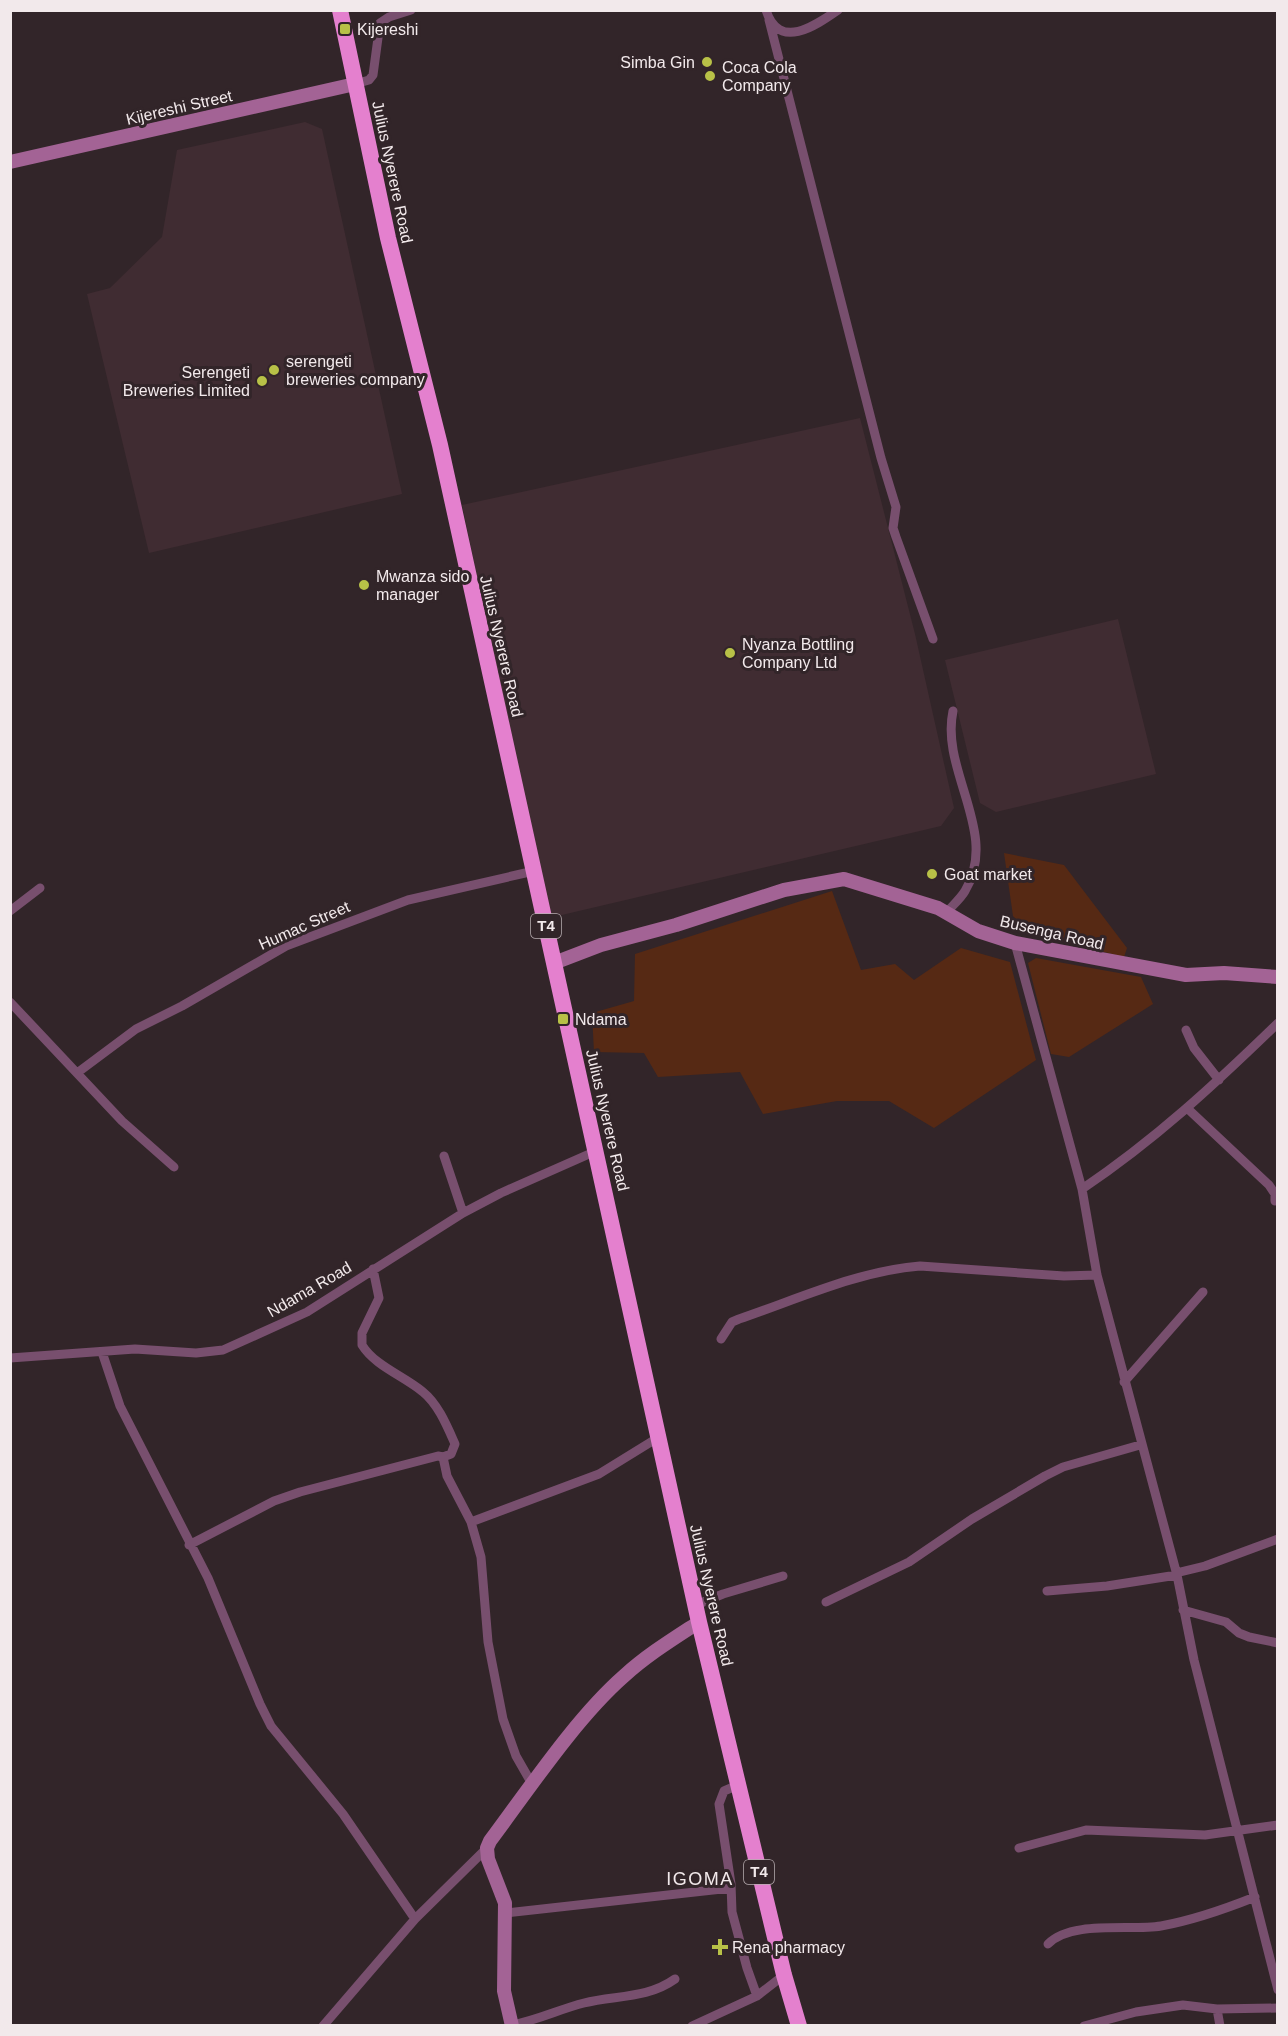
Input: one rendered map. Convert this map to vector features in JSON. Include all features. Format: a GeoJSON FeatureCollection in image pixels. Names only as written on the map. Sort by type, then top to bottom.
{"type":"FeatureCollection","features":[{"type":"Feature","properties":{"kind":"highway","name":"Julius Nyerere Road"},"geometry":{"type":"LineString","coordinates":[[340,10],[388,238],[440,445],[698,1613],[784,1975],[799,2025]]}},
{"type":"Feature","properties":{"kind":"street"},"geometry":{"type":"LineString","coordinates":[[355,84],[369,80],[373,75],[380,22],[388,16],[411,10]]}},
{"type":"Feature","properties":{"kind":"street"},"geometry":{"type":"LineString","coordinates":[[766,10],[881,458],[896,507],[893,528],[933,639]]}},
{"type":"Feature","properties":{"kind":"street"},"geometry":{"type":"LineString","coordinates":[[770,20],[781,30],[794,33],[810,29],[838,10]]}},
{"type":"Feature","properties":{"kind":"street","name":"Kijereshi Street"},"geometry":{"type":"LineString","coordinates":[[10,162],[355,84]]}},
{"type":"Feature","properties":{"kind":"street"},"geometry":{"type":"LineString","coordinates":[[947,912],[966,890],[977,853],[975,835],[950,735],[953,711]]}},
{"type":"Feature","properties":{"kind":"street","name":"Humac Street"},"geometry":{"type":"LineString","coordinates":[[77,1073],[136,1029],[182,1006],[286,946],[408,900],[534,871]]}},
{"type":"Feature","properties":{"kind":"street","name":"Busenga Road"},"geometry":{"type":"LineString","coordinates":[[554,963],[601,945],[676,925],[784,890],[844,879],[947,912],[978,931],[1015,943],[1186,975],[1245,973],[1278,977]]}},
{"type":"Feature","properties":{"kind":"street"},"geometry":{"type":"LineString","coordinates":[[10,911],[40,888]]}},
{"type":"Feature","properties":{"kind":"street"},"geometry":{"type":"LineString","coordinates":[[1015,943],[1082,1189],[1097,1275],[1140,1445],[1176,1574],[1236,1830],[1278,1990]]}},
{"type":"Feature","properties":{"kind":"street"},"geometry":{"type":"LineString","coordinates":[[10,1002],[122,1121],[174,1167]]}},
{"type":"Feature","properties":{"kind":"street"},"geometry":{"type":"LineString","coordinates":[[1082,1189],[1134,1154],[1188,1109],[1278,1023]]}},
{"type":"Feature","properties":{"kind":"street"},"geometry":{"type":"LineString","coordinates":[[1186,1030],[1194,1048],[1219,1080]]}},
{"type":"Feature","properties":{"kind":"street"},"geometry":{"type":"LineString","coordinates":[[1188,1109],[1269,1185],[1275,1194],[1275,1202]]}},
{"type":"Feature","properties":{"kind":"street","name":"Ndama Road"},"geometry":{"type":"LineString","coordinates":[[10,1358],[135,1349],[196,1353],[223,1350],[307,1312],[463,1213],[501,1192],[596,1151]]}},
{"type":"Feature","properties":{"kind":"street"},"geometry":{"type":"LineString","coordinates":[[444,1156],[463,1213]]}},
{"type":"Feature","properties":{"kind":"street"},"geometry":{"type":"LineString","coordinates":[[721,1339],[732,1322],[739,1318],[825,1288],[899,1268],[920,1266],[1064,1276],[1097,1275]]}},
{"type":"Feature","properties":{"kind":"street"},"geometry":{"type":"LineString","coordinates":[[189,1545],[274,1501],[300,1492],[451,1454],[455,1444],[437,1407],[423,1392],[370,1354],[362,1345],[362,1333],[379,1298],[373,1269]]}},
{"type":"Feature","properties":{"kind":"street"},"geometry":{"type":"LineString","coordinates":[[1124,1382],[1203,1293]]}},
{"type":"Feature","properties":{"kind":"street"},"geometry":{"type":"LineString","coordinates":[[102,1352],[120,1406],[189,1545],[208,1578],[271,1726],[344,1814],[415,1919]]}},
{"type":"Feature","properties":{"kind":"street"},"geometry":{"type":"LineString","coordinates":[[471,1522],[599,1474],[659,1437]]}},
{"type":"Feature","properties":{"kind":"street"},"geometry":{"type":"LineString","coordinates":[[826,1602],[909,1562],[972,1519],[1063,1467],[1140,1445]]}},
{"type":"Feature","properties":{"kind":"street"},"geometry":{"type":"LineString","coordinates":[[443,1457],[447,1476],[471,1522],[481,1557],[488,1642],[503,1719],[516,1756],[532,1784]]}},
{"type":"Feature","properties":{"kind":"street"},"geometry":{"type":"LineString","coordinates":[[1047,1591],[1107,1586],[1176,1574],[1205,1566],[1278,1539]]}},
{"type":"Feature","properties":{"kind":"street"},"geometry":{"type":"LineString","coordinates":[[323,2025],[415,1919],[487,1848],[532,1784],[592,1709],[622,1678],[723,1594],[783,1576]]}},
{"type":"Feature","properties":{"kind":"street"},"geometry":{"type":"LineString","coordinates":[[1183,1610],[1226,1622],[1239,1633],[1249,1637],[1278,1643]]}},
{"type":"Feature","properties":{"kind":"street"},"geometry":{"type":"LineString","coordinates":[[738,1785],[724,1791],[719,1804],[731,1888],[732,1912],[757,1996]]}},
{"type":"Feature","properties":{"kind":"street"},"geometry":{"type":"LineString","coordinates":[[1019,1848],[1086,1830],[1204,1834],[1278,1825]]}},
{"type":"Feature","properties":{"kind":"street"},"geometry":{"type":"LineString","coordinates":[[487,1848],[488,1859],[502,1889],[506,1913],[504,1991],[512,2025],[538,2020],[585,2002],[642,1995],[665,1987],[675,1979]]}},
{"type":"Feature","properties":{"kind":"street"},"geometry":{"type":"LineString","coordinates":[[506,1913],[731,1888]]}},
{"type":"Feature","properties":{"kind":"street"},"geometry":{"type":"LineString","coordinates":[[1048,1944],[1062,1934],[1101,1928],[1160,1926],[1204,1916],[1255,1897]]}},
{"type":"Feature","properties":{"kind":"street"},"geometry":{"type":"LineString","coordinates":[[692,2025],[757,1996],[784,1975]]}},
{"type":"Feature","properties":{"kind":"street"},"geometry":{"type":"LineString","coordinates":[[1084,2025],[1136,2012],[1183,2005],[1217,2009],[1278,2008]]}},
{"type":"Feature","properties":{"kind":"street"},"geometry":{"type":"LineString","coordinates":[[1217,2009],[1220,2025]]}},
{"type":"Feature","properties":{"kind":"shaded area"},"geometry":{"type":"Polygon","coordinates":[[[305,122],[322,129],[402,494],[149,553],[87,294],[110,288],[162,237],[177,150],[305,122]]]}},
{"type":"Feature","properties":{"kind":"shaded area"},"geometry":{"type":"Polygon","coordinates":[[[860,418],[915,634],[954,808],[941,826],[549,918],[462,505],[860,418]]]}},
{"type":"Feature","properties":{"kind":"shaded area"},"geometry":{"type":"Polygon","coordinates":[[[1118,619],[1156,774],[996,812],[980,803],[945,660],[1118,619]]]}},
{"type":"Feature","properties":{"kind":"shaded area"},"geometry":{"type":"Polygon","coordinates":[[[1004,853],[1064,865],[1127,948],[1124,957],[1026,932],[1013,916],[1004,853]]]}},
{"type":"Feature","properties":{"kind":"shaded area"},"geometry":{"type":"Polygon","coordinates":[[[832,891],[861,970],[895,964],[914,980],[961,948],[1010,962],[1036,1060],[934,1128],[889,1101],[837,1101],[763,1114],[740,1072],[658,1077],[644,1053],[594,1052],[592,1013],[634,1001],[635,954],[832,891]]]}},
{"type":"Feature","properties":{"kind":"shaded area"},"geometry":{"type":"Polygon","coordinates":[[[1036,958],[1141,977],[1153,1004],[1069,1057],[1051,1054],[1028,963],[1036,958]]]}},
{"type":"Feature","properties":{"kind":"place","name":"Kijereshi"},"geometry":{"type":"Point","coordinates":[345,29]}},
{"type":"Feature","properties":{"kind":"place","name":"Simba Gin"},"geometry":{"type":"Point","coordinates":[707,62]}},
{"type":"Feature","properties":{"kind":"place","name":"Coca Cola Company"},"geometry":{"type":"Point","coordinates":[710,76]}},
{"type":"Feature","properties":{"kind":"place","name":"serengeti breweries company"},"geometry":{"type":"Point","coordinates":[274,370]}},
{"type":"Feature","properties":{"kind":"place","name":"Serengeti Breweries Limited"},"geometry":{"type":"Point","coordinates":[262,381]}},
{"type":"Feature","properties":{"kind":"place","name":"Mwanza sido manager"},"geometry":{"type":"Point","coordinates":[364,585]}},
{"type":"Feature","properties":{"kind":"place","name":"Nyanza Bottling Company Ltd"},"geometry":{"type":"Point","coordinates":[730,653]}},
{"type":"Feature","properties":{"kind":"place","name":"Goat market"},"geometry":{"type":"Point","coordinates":[932,874]}},
{"type":"Feature","properties":{"kind":"place","name":"Ndama"},"geometry":{"type":"Point","coordinates":[563,1019]}},
{"type":"Feature","properties":{"kind":"place","name":"Rena pharmacy"},"geometry":{"type":"Point","coordinates":[720,1947]}},
{"type":"Feature","properties":{"kind":"district","name":"IGOMA"},"geometry":{"type":"Point","coordinates":[700,1879]}}]}
